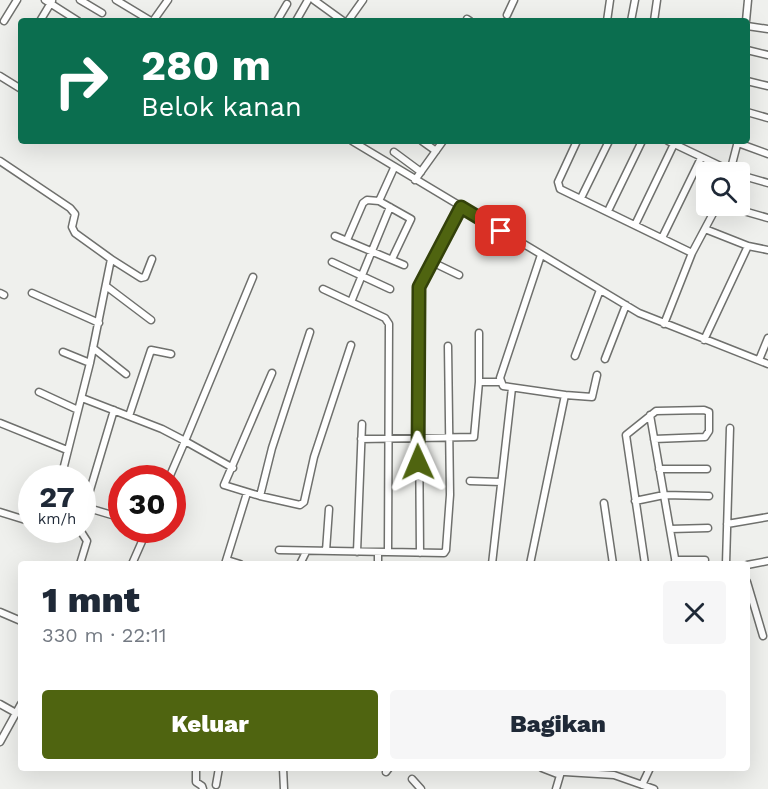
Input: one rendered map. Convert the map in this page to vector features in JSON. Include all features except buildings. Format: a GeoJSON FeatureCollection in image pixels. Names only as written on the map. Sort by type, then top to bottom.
{"type":"FeatureCollection","features":[{"type":"Feature","properties":{"kind":"street"},"geometry":{"type":"LineString","coordinates":[[4,21],[16,0]]}},
{"type":"Feature","properties":{"kind":"street"},"geometry":{"type":"LineString","coordinates":[[80,0],[102,13]]}},
{"type":"Feature","properties":{"kind":"street"},"geometry":{"type":"LineString","coordinates":[[116,0],[147,18]]}},
{"type":"Feature","properties":{"kind":"street"},"geometry":{"type":"LineString","coordinates":[[154,18],[168,0]]}},
{"type":"Feature","properties":{"kind":"street"},"geometry":{"type":"LineString","coordinates":[[298,18],[308,0]]}},
{"type":"Feature","properties":{"kind":"street"},"geometry":{"type":"LineString","coordinates":[[350,18],[363,0]]}},
{"type":"Feature","properties":{"kind":"street"},"geometry":{"type":"LineString","coordinates":[[507,15],[514,0]]}},
{"type":"Feature","properties":{"kind":"street"},"geometry":{"type":"LineString","coordinates":[[607,18],[610,0]]}},
{"type":"Feature","properties":{"kind":"street"},"geometry":{"type":"LineString","coordinates":[[632,18],[635,0]]}},
{"type":"Feature","properties":{"kind":"street"},"geometry":{"type":"LineString","coordinates":[[654,18],[657,0]]}},
{"type":"Feature","properties":{"kind":"street"},"geometry":{"type":"LineString","coordinates":[[746,18],[748,0]]}},
{"type":"Feature","properties":{"kind":"street"},"geometry":{"type":"LineString","coordinates":[[41,18],[49,1],[73,18]]}},
{"type":"Feature","properties":{"kind":"street"},"geometry":{"type":"LineString","coordinates":[[318,1],[339,18]]}},
{"type":"Feature","properties":{"kind":"street"},"geometry":{"type":"LineString","coordinates":[[279,18],[286,4]]}},
{"type":"Feature","properties":{"kind":"street"},"geometry":{"type":"LineString","coordinates":[[750,26],[768,29]]}},
{"type":"Feature","properties":{"kind":"street"},"geometry":{"type":"LineString","coordinates":[[750,51],[768,55]]}},
{"type":"Feature","properties":{"kind":"street"},"geometry":{"type":"LineString","coordinates":[[0,76],[18,86]]}},
{"type":"Feature","properties":{"kind":"street"},"geometry":{"type":"LineString","coordinates":[[750,82],[768,86]]}},
{"type":"Feature","properties":{"kind":"street"},"geometry":{"type":"LineString","coordinates":[[750,113],[768,118]]}},
{"type":"Feature","properties":{"kind":"street"},"geometry":{"type":"LineString","coordinates":[[357,144],[626,305],[664,324],[768,364]]}},
{"type":"Feature","properties":{"kind":"street"},"geometry":{"type":"LineString","coordinates":[[426,144],[436,151]]}},
{"type":"Feature","properties":{"kind":"street"},"geometry":{"type":"LineString","coordinates":[[414,180],[441,144]]}},
{"type":"Feature","properties":{"kind":"street"},"geometry":{"type":"LineString","coordinates":[[576,144],[558,182],[560,189],[692,254]]}},
{"type":"Feature","properties":{"kind":"street"},"geometry":{"type":"LineString","coordinates":[[581,198],[608,144]]}},
{"type":"Feature","properties":{"kind":"street"},"geometry":{"type":"LineString","coordinates":[[608,211],[641,144]]}},
{"type":"Feature","properties":{"kind":"street"},"geometry":{"type":"LineString","coordinates":[[635,225],[671,144]]}},
{"type":"Feature","properties":{"kind":"street"},"geometry":{"type":"LineString","coordinates":[[673,144],[710,162]]}},
{"type":"Feature","properties":{"kind":"street"},"geometry":{"type":"LineString","coordinates":[[733,162],[738,144]]}},
{"type":"Feature","properties":{"kind":"street"},"geometry":{"type":"LineString","coordinates":[[743,144],[768,154]]}},
{"type":"Feature","properties":{"kind":"street"},"geometry":{"type":"LineString","coordinates":[[394,152],[421,171]]}},
{"type":"Feature","properties":{"kind":"street"},"geometry":{"type":"LineString","coordinates":[[662,238],[701,158]]}},
{"type":"Feature","properties":{"kind":"street"},"geometry":{"type":"LineString","coordinates":[[0,161],[70,208],[75,214],[72,227],[75,233],[111,259],[141,278],[145,277],[152,259]]}},
{"type":"Feature","properties":{"kind":"street"},"geometry":{"type":"LineString","coordinates":[[379,201],[394,168]]}},
{"type":"Feature","properties":{"kind":"street"},"geometry":{"type":"LineString","coordinates":[[750,177],[768,183]]}},
{"type":"Feature","properties":{"kind":"street"},"geometry":{"type":"LineString","coordinates":[[347,240],[363,203],[367,200],[379,201],[411,219],[392,259]]}},
{"type":"Feature","properties":{"kind":"street"},"geometry":{"type":"LineString","coordinates":[[351,302],[390,207]]}},
{"type":"Feature","properties":{"kind":"street"},"geometry":{"type":"LineString","coordinates":[[420,553],[418,292],[461,207]]}},
{"type":"Feature","properties":{"kind":"street"},"geometry":{"type":"LineString","coordinates":[[750,213],[768,218]]}},
{"type":"Feature","properties":{"kind":"street"},"geometry":{"type":"LineString","coordinates":[[664,324],[692,254],[712,216]]}},
{"type":"Feature","properties":{"kind":"street"},"geometry":{"type":"LineString","coordinates":[[705,229],[748,246],[768,250]]}},
{"type":"Feature","properties":{"kind":"street"},"geometry":{"type":"LineString","coordinates":[[335,236],[404,265]]}},
{"type":"Feature","properties":{"kind":"street"},"geometry":{"type":"LineString","coordinates":[[704,340],[748,246]]}},
{"type":"Feature","properties":{"kind":"street"},"geometry":{"type":"LineString","coordinates":[[501,382],[541,255]]}},
{"type":"Feature","properties":{"kind":"street"},"geometry":{"type":"LineString","coordinates":[[64,465],[82,398],[111,259]]}},
{"type":"Feature","properties":{"kind":"street"},"geometry":{"type":"LineString","coordinates":[[332,262],[390,289]]}},
{"type":"Feature","properties":{"kind":"street"},"geometry":{"type":"LineString","coordinates":[[432,262],[459,275]]}},
{"type":"Feature","properties":{"kind":"street"},"geometry":{"type":"LineString","coordinates":[[175,465],[253,278]]}},
{"type":"Feature","properties":{"kind":"street"},"geometry":{"type":"LineString","coordinates":[[106,286],[151,320]]}},
{"type":"Feature","properties":{"kind":"street"},"geometry":{"type":"LineString","coordinates":[[323,289],[385,318],[389,324],[388,552]]}},
{"type":"Feature","properties":{"kind":"street"},"geometry":{"type":"LineString","coordinates":[[575,356],[600,290]]}},
{"type":"Feature","properties":{"kind":"street"},"geometry":{"type":"LineString","coordinates":[[32,294],[99,323]]}},
{"type":"Feature","properties":{"kind":"street"},"geometry":{"type":"LineString","coordinates":[[605,358],[626,305]]}},
{"type":"Feature","properties":{"kind":"street"},"geometry":{"type":"LineString","coordinates":[[260,496],[272,448],[310,332]]}},
{"type":"Feature","properties":{"kind":"street"},"geometry":{"type":"LineString","coordinates":[[361,439],[476,436],[479,333]]}},
{"type":"Feature","properties":{"kind":"street"},"geometry":{"type":"LineString","coordinates":[[759,360],[768,338]]}},
{"type":"Feature","properties":{"kind":"street"},"geometry":{"type":"LineString","coordinates":[[272,373],[224,485],[247,493],[300,505],[304,502],[314,457],[351,345]]}},
{"type":"Feature","properties":{"kind":"street"},"geometry":{"type":"LineString","coordinates":[[279,550],[444,554],[447,550],[450,437],[448,346]]}},
{"type":"Feature","properties":{"kind":"street"},"geometry":{"type":"LineString","coordinates":[[93,348],[126,375]]}},
{"type":"Feature","properties":{"kind":"street"},"geometry":{"type":"LineString","coordinates":[[129,416],[151,350],[171,354]]}},
{"type":"Feature","properties":{"kind":"street"},"geometry":{"type":"LineString","coordinates":[[63,352],[90,363]]}},
{"type":"Feature","properties":{"kind":"street"},"geometry":{"type":"LineString","coordinates":[[501,382],[503,386],[512,388],[592,397],[597,375]]}},
{"type":"Feature","properties":{"kind":"street"},"geometry":{"type":"LineString","coordinates":[[479,382],[501,382]]}},
{"type":"Feature","properties":{"kind":"street"},"geometry":{"type":"LineString","coordinates":[[492,561],[512,388]]}},
{"type":"Feature","properties":{"kind":"street"},"geometry":{"type":"LineString","coordinates":[[39,392],[78,410]]}},
{"type":"Feature","properties":{"kind":"street"},"geometry":{"type":"LineString","coordinates":[[531,561],[565,395]]}},
{"type":"Feature","properties":{"kind":"street"},"geometry":{"type":"LineString","coordinates":[[82,398],[185,441],[233,468]]}},
{"type":"Feature","properties":{"kind":"street"},"geometry":{"type":"LineString","coordinates":[[96,472],[114,410]]}},
{"type":"Feature","properties":{"kind":"street"},"geometry":{"type":"LineString","coordinates":[[644,561],[625,437],[656,411],[704,410],[709,412],[709,431],[705,437],[654,439]]}},
{"type":"Feature","properties":{"kind":"street"},"geometry":{"type":"LineString","coordinates":[[650,415],[675,561]]}},
{"type":"Feature","properties":{"kind":"street"},"geometry":{"type":"LineString","coordinates":[[0,423],[67,450]]}},
{"type":"Feature","properties":{"kind":"street"},"geometry":{"type":"LineString","coordinates":[[357,552],[362,424]]}},
{"type":"Feature","properties":{"kind":"street"},"geometry":{"type":"LineString","coordinates":[[726,561],[730,428]]}},
{"type":"Feature","properties":{"kind":"street"},"geometry":{"type":"LineString","coordinates":[[659,468],[707,469]]}},
{"type":"Feature","properties":{"kind":"street"},"geometry":{"type":"LineString","coordinates":[[470,481],[501,482]]}},
{"type":"Feature","properties":{"kind":"street"},"geometry":{"type":"LineString","coordinates":[[226,561],[247,493]]}},
{"type":"Feature","properties":{"kind":"street"},"geometry":{"type":"LineString","coordinates":[[634,501],[664,495],[709,496]]}},
{"type":"Feature","properties":{"kind":"street"},"geometry":{"type":"LineString","coordinates":[[604,503],[613,561]]}},
{"type":"Feature","properties":{"kind":"street"},"geometry":{"type":"LineString","coordinates":[[326,551],[329,509]]}},
{"type":"Feature","properties":{"kind":"street"},"geometry":{"type":"LineString","coordinates":[[0,512],[18,518]]}},
{"type":"Feature","properties":{"kind":"street"},"geometry":{"type":"LineString","coordinates":[[727,524],[768,517]]}},
{"type":"Feature","properties":{"kind":"street"},"geometry":{"type":"LineString","coordinates":[[670,529],[708,528]]}},
{"type":"Feature","properties":{"kind":"street"},"geometry":{"type":"LineString","coordinates":[[81,561],[86,543]]}},
{"type":"Feature","properties":{"kind":"street"},"geometry":{"type":"LineString","coordinates":[[133,561],[141,543]]}},
{"type":"Feature","properties":{"kind":"street"},"geometry":{"type":"LineString","coordinates":[[302,561],[306,552]]}},
{"type":"Feature","properties":{"kind":"street"},"geometry":{"type":"LineString","coordinates":[[378,552],[378,561]]}},
{"type":"Feature","properties":{"kind":"street"},"geometry":{"type":"LineString","coordinates":[[690,561],[705,560]]}},
{"type":"Feature","properties":{"kind":"street"},"geometry":{"type":"LineString","coordinates":[[750,565],[768,561]]}},
{"type":"Feature","properties":{"kind":"street"},"geometry":{"type":"LineString","coordinates":[[750,592],[763,636]]}},
{"type":"Feature","properties":{"kind":"street"},"geometry":{"type":"LineString","coordinates":[[0,612],[18,620]]}},
{"type":"Feature","properties":{"kind":"street"},"geometry":{"type":"LineString","coordinates":[[0,704],[16,713]]}},
{"type":"Feature","properties":{"kind":"street"},"geometry":{"type":"LineString","coordinates":[[0,740],[18,709]]}},
{"type":"Feature","properties":{"kind":"street"},"geometry":{"type":"LineString","coordinates":[[196,771],[196,782],[203,789]]}},
{"type":"Feature","properties":{"kind":"street"},"geometry":{"type":"LineString","coordinates":[[216,785],[218,771]]}},
{"type":"Feature","properties":{"kind":"street"},"geometry":{"type":"LineString","coordinates":[[283,771],[284,789]]}},
{"type":"Feature","properties":{"kind":"street"},"geometry":{"type":"LineString","coordinates":[[556,789],[561,771]]}},
{"type":"Feature","properties":{"kind":"street"},"geometry":{"type":"LineString","coordinates":[[586,771],[606,774],[654,789]]}},
{"type":"Feature","properties":{"kind":"street"},"geometry":{"type":"LineString","coordinates":[[642,785],[649,771]]}},
{"type":"Feature","properties":{"kind":"street"},"geometry":{"type":"LineString","coordinates":[[412,779],[421,789]]}},
{"type":"Feature","properties":{"kind":"street"},"geometry":{"type":"LineString","coordinates":[[628,789],[631,781]]}},
{"type":"Feature","properties":{"kind":"route"},"geometry":{"type":"LineString","coordinates":[[418,462],[419,287],[461,207],[501,231]]}}]}
